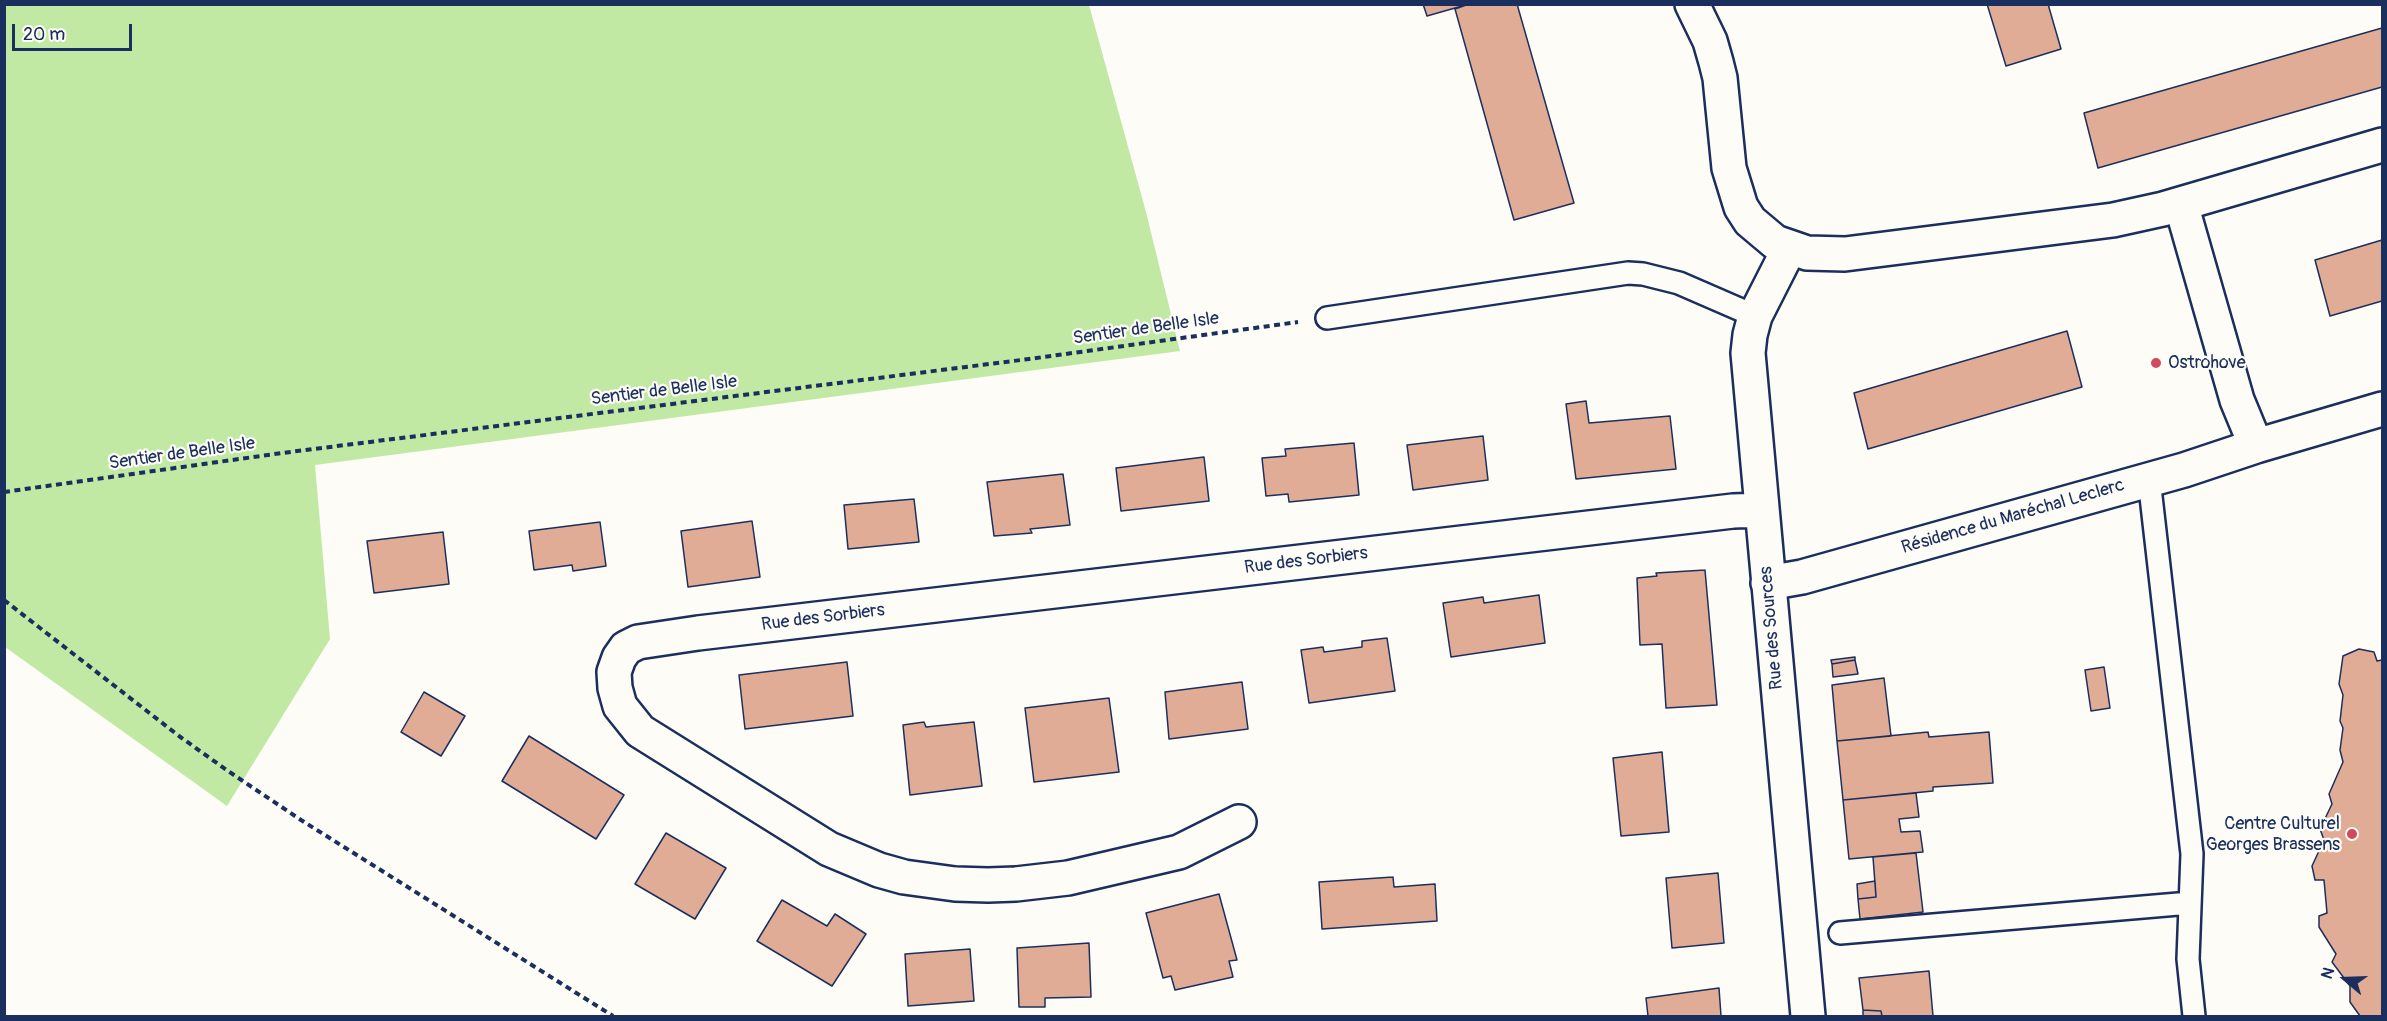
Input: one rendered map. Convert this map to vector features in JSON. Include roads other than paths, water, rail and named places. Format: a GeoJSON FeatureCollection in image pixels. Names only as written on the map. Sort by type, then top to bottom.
{"type":"FeatureCollection","features":[{"type":"Feature","properties":{"kind":"street"},"geometry":{"type":"LineString","coordinates":[[1692,4],[1710,41],[1720,78],[1729,168],[1741,207],[1750,221],[1762,232],[1789,249],[1824,255],[1845,254],[2113,220],[2181,204],[2382,145]]}},
{"type":"Feature","properties":{"kind":"street"},"geometry":{"type":"LineString","coordinates":[[2181,204],[2237,400],[2256,446]]}},
{"type":"Feature","properties":{"kind":"street","name":"Rue des Sources"},"geometry":{"type":"LineString","coordinates":[[1789,249],[1755,316],[1748,353],[1808,1017]]}},
{"type":"Feature","properties":{"kind":"street","name":"Résidence du Maréchal Leclerc"},"geometry":{"type":"LineString","coordinates":[[1768,583],[1802,577],[2149,479],[2382,409]]}},
{"type":"Feature","properties":{"kind":"street","name":"Rue des Sorbiers"},"geometry":{"type":"LineString","coordinates":[[1239,822],[1179,852],[1068,878],[1025,884],[988,885],[956,884],[904,877],[879,870],[829,849],[640,731],[620,706],[614,672],[626,648],[638,642],[698,633],[1761,510]]}},
{"type":"Feature","properties":{"kind":"lane"},"geometry":{"type":"LineString","coordinates":[[1328,318],[1628,273],[1643,274],[1679,283],[1755,316]]}},
{"type":"Feature","properties":{"kind":"lane"},"geometry":{"type":"LineString","coordinates":[[2149,479],[2192,854],[2188,958],[2194,1017]]}},
{"type":"Feature","properties":{"kind":"lane"},"geometry":{"type":"LineString","coordinates":[[1840,933],[2190,903]]}},
{"type":"Feature","properties":{"kind":"place","name":"Ostrohove"},"geometry":{"type":"Point","coordinates":[2156,363]}},
{"type":"Feature","properties":{"kind":"place","name":"Centre Culturel Georges Brassens"},"geometry":{"type":"Point","coordinates":[2352,834]}}]}
